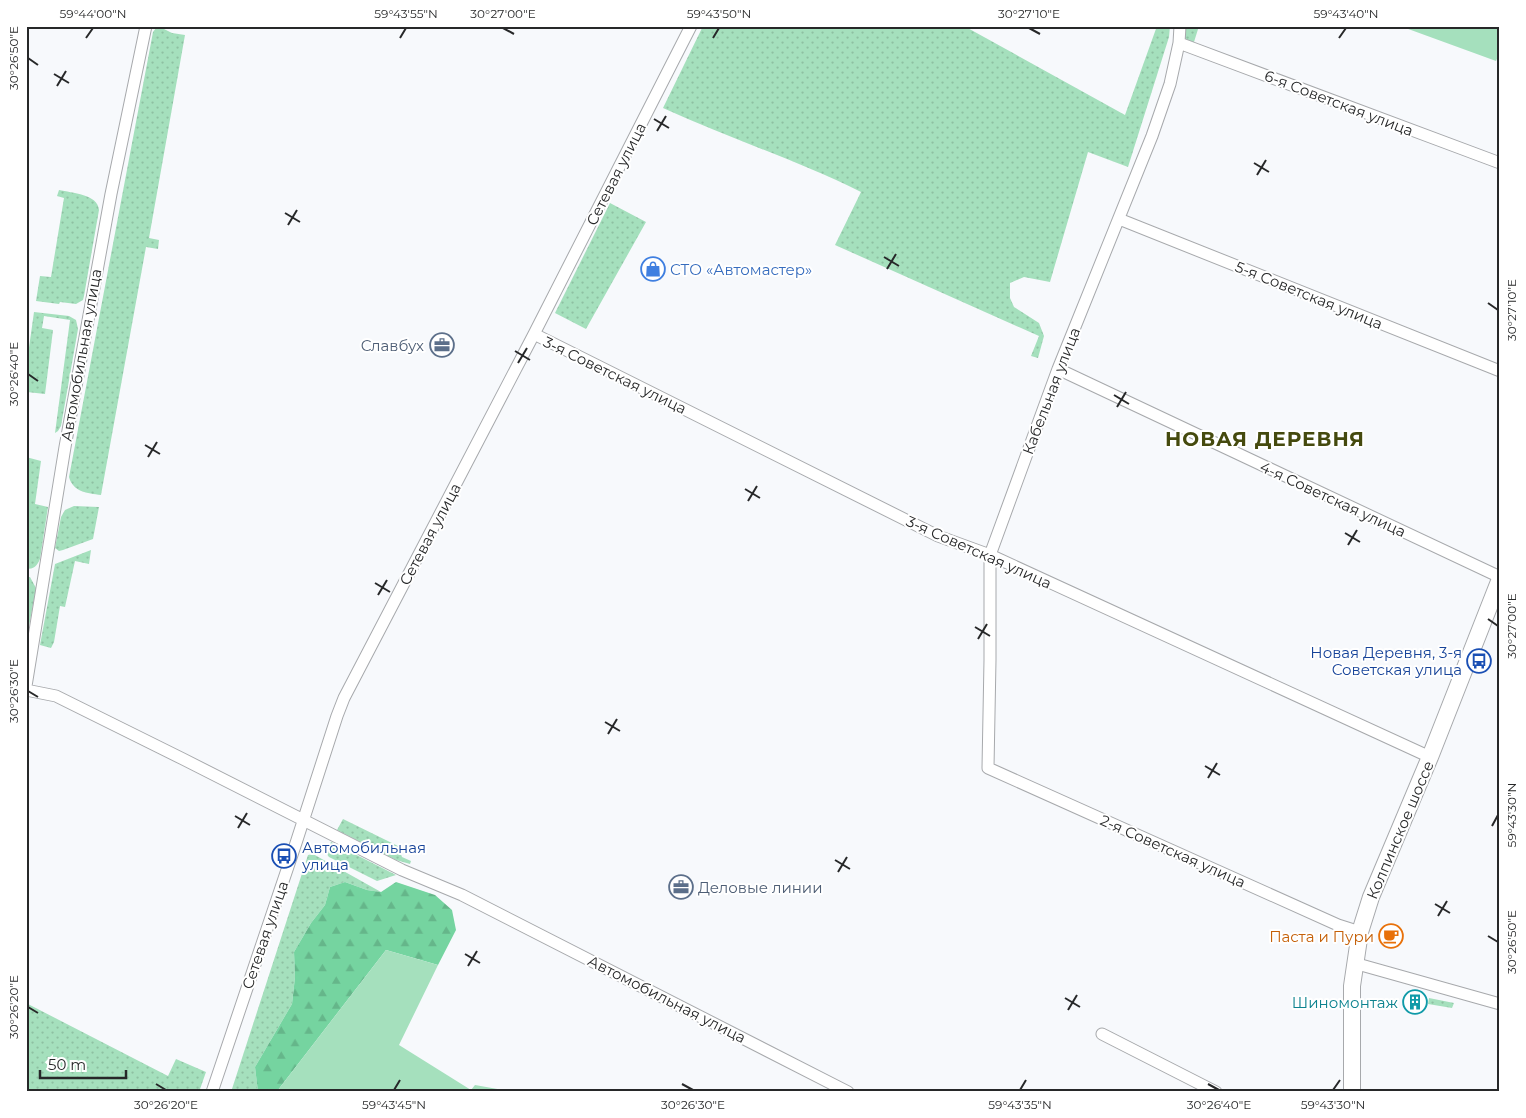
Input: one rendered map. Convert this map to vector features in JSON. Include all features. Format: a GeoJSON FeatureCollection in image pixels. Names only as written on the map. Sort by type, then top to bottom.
{"type":"FeatureCollection","features":[{"type":"Feature","properties":{"kind":"main road","name":"Колпинское шоссе"},"geometry":{"type":"LineString","coordinates":[[1352,1092],[1352,986],[1360,932],[1371,898],[1430,757],[1500,578]]}},
{"type":"Feature","properties":{"kind":"street","name":"Автомобильная улица"},"geometry":{"type":"LineString","coordinates":[[26,686],[68,428],[111,194],[146,26]]}},
{"type":"Feature","properties":{"kind":"street","name":"Сетевая улица"},"geometry":{"type":"LineString","coordinates":[[212,1092],[336,716],[344,698],[534,334],[691,26]]}},
{"type":"Feature","properties":{"kind":"street","name":"Кабельная улица"},"geometry":{"type":"LineString","coordinates":[[988,768],[990,555],[1058,369],[1152,136],[1170,84],[1179,43],[1180,26]]}},
{"type":"Feature","properties":{"kind":"street","name":"6-я Советская улица"},"geometry":{"type":"LineString","coordinates":[[1179,43],[1500,163]]}},
{"type":"Feature","properties":{"kind":"street","name":"5-я Советская улица"},"geometry":{"type":"LineString","coordinates":[[1119,219],[1500,371]]}},
{"type":"Feature","properties":{"kind":"street","name":"3-я Советская улица"},"geometry":{"type":"LineString","coordinates":[[534,334],[938,536],[990,555],[1430,757]]}},
{"type":"Feature","properties":{"kind":"street","name":"4-я Советская улица"},"geometry":{"type":"LineString","coordinates":[[1058,369],[1500,578]]}},
{"type":"Feature","properties":{"kind":"street","name":"Автомобильная улица"},"geometry":{"type":"LineString","coordinates":[[26,690],[56,696],[402,870],[482,904],[848,1092]]}},
{"type":"Feature","properties":{"kind":"street","name":"2-я Советская улица"},"geometry":{"type":"LineString","coordinates":[[988,768],[1338,925],[1360,932]]}},
{"type":"Feature","properties":{"kind":"street"},"geometry":{"type":"LineString","coordinates":[[1354,963],[1500,1004]]}},
{"type":"Feature","properties":{"kind":"street"},"geometry":{"type":"LineString","coordinates":[[1102,1034],[1216,1092]]}},
{"type":"Feature","properties":{"kind":"green space"},"geometry":{"type":"Polygon","coordinates":[[[703,26],[964,26],[1125,115],[1157,26],[1170,26],[1169,37],[1128,167],[1088,152],[1050,282],[1024,277],[1010,283],[1010,298],[1014,307],[1039,323],[1044,336],[1038,358],[1031,356],[1039,336],[835,245],[861,192],[837,180],[663,108],[703,26]]]}},
{"type":"Feature","properties":{"kind":"green space"},"geometry":{"type":"Polygon","coordinates":[[[1183,26],[1199,26],[1194,42],[1182,39],[1183,26]]]}},
{"type":"Feature","properties":{"kind":"green space"},"geometry":{"type":"Polygon","coordinates":[[[1400,26],[1500,26],[1500,52],[1496,61],[1400,26]]]}},
{"type":"Feature","properties":{"kind":"green space"},"geometry":{"type":"Polygon","coordinates":[[[160,27],[172,33],[185,35],[149,238],[159,240],[158,249],[146,247],[101,495],[77,489],[69,477],[153,32],[156,28],[160,27]]]}},
{"type":"Feature","properties":{"kind":"green space"},"geometry":{"type":"Polygon","coordinates":[[[59,190],[89,197],[98,205],[99,210],[84,296],[83,300],[76,304],[36,301],[40,276],[51,277],[64,198],[57,196],[59,190]]]}},
{"type":"Feature","properties":{"kind":"green space"},"geometry":{"type":"Polygon","coordinates":[[[610,203],[646,222],[586,329],[555,313],[610,203]]]}},
{"type":"Feature","properties":{"kind":"green space"},"geometry":{"type":"Polygon","coordinates":[[[34,312],[69,316],[76,320],[78,329],[61,426],[55,433],[70,320],[44,316],[42,328],[53,330],[45,394],[27,392],[26,395],[26,369],[34,312]]]}},
{"type":"Feature","properties":{"kind":"green space"},"geometry":{"type":"Polygon","coordinates":[[[26,457],[41,461],[35,504],[48,507],[40,559],[35,567],[26,569],[26,457]]]}},
{"type":"Feature","properties":{"kind":"green space"},"geometry":{"type":"Polygon","coordinates":[[[74,506],[99,507],[93,539],[59,551],[55,548],[61,517],[65,510],[74,506]]]}},
{"type":"Feature","properties":{"kind":"green space"},"geometry":{"type":"Polygon","coordinates":[[[91,550],[89,564],[75,561],[65,607],[60,606],[54,642],[51,648],[40,645],[55,564],[91,550]]]}},
{"type":"Feature","properties":{"kind":"green space"},"geometry":{"type":"Polygon","coordinates":[[[26,577],[30,577],[36,588],[26,643],[26,577]]]}},
{"type":"Feature","properties":{"kind":"green space"},"geometry":{"type":"Polygon","coordinates":[[[343,819],[398,846],[402,857],[411,861],[410,864],[396,860],[337,830],[343,819]]]}},
{"type":"Feature","properties":{"kind":"green space"},"geometry":{"type":"Polygon","coordinates":[[[331,842],[396,875],[377,881],[329,857],[327,851],[331,842]]]}},
{"type":"Feature","properties":{"kind":"green space"},"geometry":{"type":"Polygon","coordinates":[[[313,854],[381,892],[367,890],[345,882],[330,887],[325,905],[311,923],[294,952],[295,977],[292,1004],[255,1067],[258,1092],[231,1092],[308,855],[313,854]]]}},
{"type":"Feature","properties":{"kind":"green space"},"geometry":{"type":"Polygon","coordinates":[[[345,882],[367,890],[381,892],[396,882],[435,895],[452,910],[456,930],[438,965],[386,950],[278,1090],[281,1092],[258,1092],[255,1067],[292,1004],[295,977],[294,952],[311,923],[325,905],[330,887],[345,882]]]}},
{"type":"Feature","properties":{"kind":"green space"},"geometry":{"type":"Polygon","coordinates":[[[386,950],[438,965],[399,1045],[471,1090],[475,1085],[514,1092],[281,1092],[278,1090],[386,950]]]}},
{"type":"Feature","properties":{"kind":"green space"},"geometry":{"type":"Polygon","coordinates":[[[1429,998],[1454,1003],[1452,1008],[1428,1004],[1429,998]]]}},
{"type":"Feature","properties":{"kind":"green space"},"geometry":{"type":"Polygon","coordinates":[[[26,1003],[168,1076],[176,1059],[206,1072],[199,1092],[26,1092],[26,1003]]]}},
{"type":"Feature","properties":{"kind":"place","name":"СТО «Автомастер»"},"geometry":{"type":"Point","coordinates":[653,269]}},
{"type":"Feature","properties":{"kind":"place","name":"Славбух"},"geometry":{"type":"Point","coordinates":[442,345]}},
{"type":"Feature","properties":{"kind":"place","name":"Новая Деревня, 3-я Советская улица"},"geometry":{"type":"Point","coordinates":[1479,661]}},
{"type":"Feature","properties":{"kind":"place","name":"Автомобильная улица"},"geometry":{"type":"Point","coordinates":[284,856]}},
{"type":"Feature","properties":{"kind":"place","name":"Деловые линии"},"geometry":{"type":"Point","coordinates":[681,887]}},
{"type":"Feature","properties":{"kind":"place","name":"Паста и Пури"},"geometry":{"type":"Point","coordinates":[1391,936]}},
{"type":"Feature","properties":{"kind":"place","name":"Шиномонтаж"},"geometry":{"type":"Point","coordinates":[1415,1002]}},
{"type":"Feature","properties":{"kind":"district","name":"НОВАЯ ДЕРЕВНЯ"},"geometry":{"type":"Point","coordinates":[1265,439]}}]}
